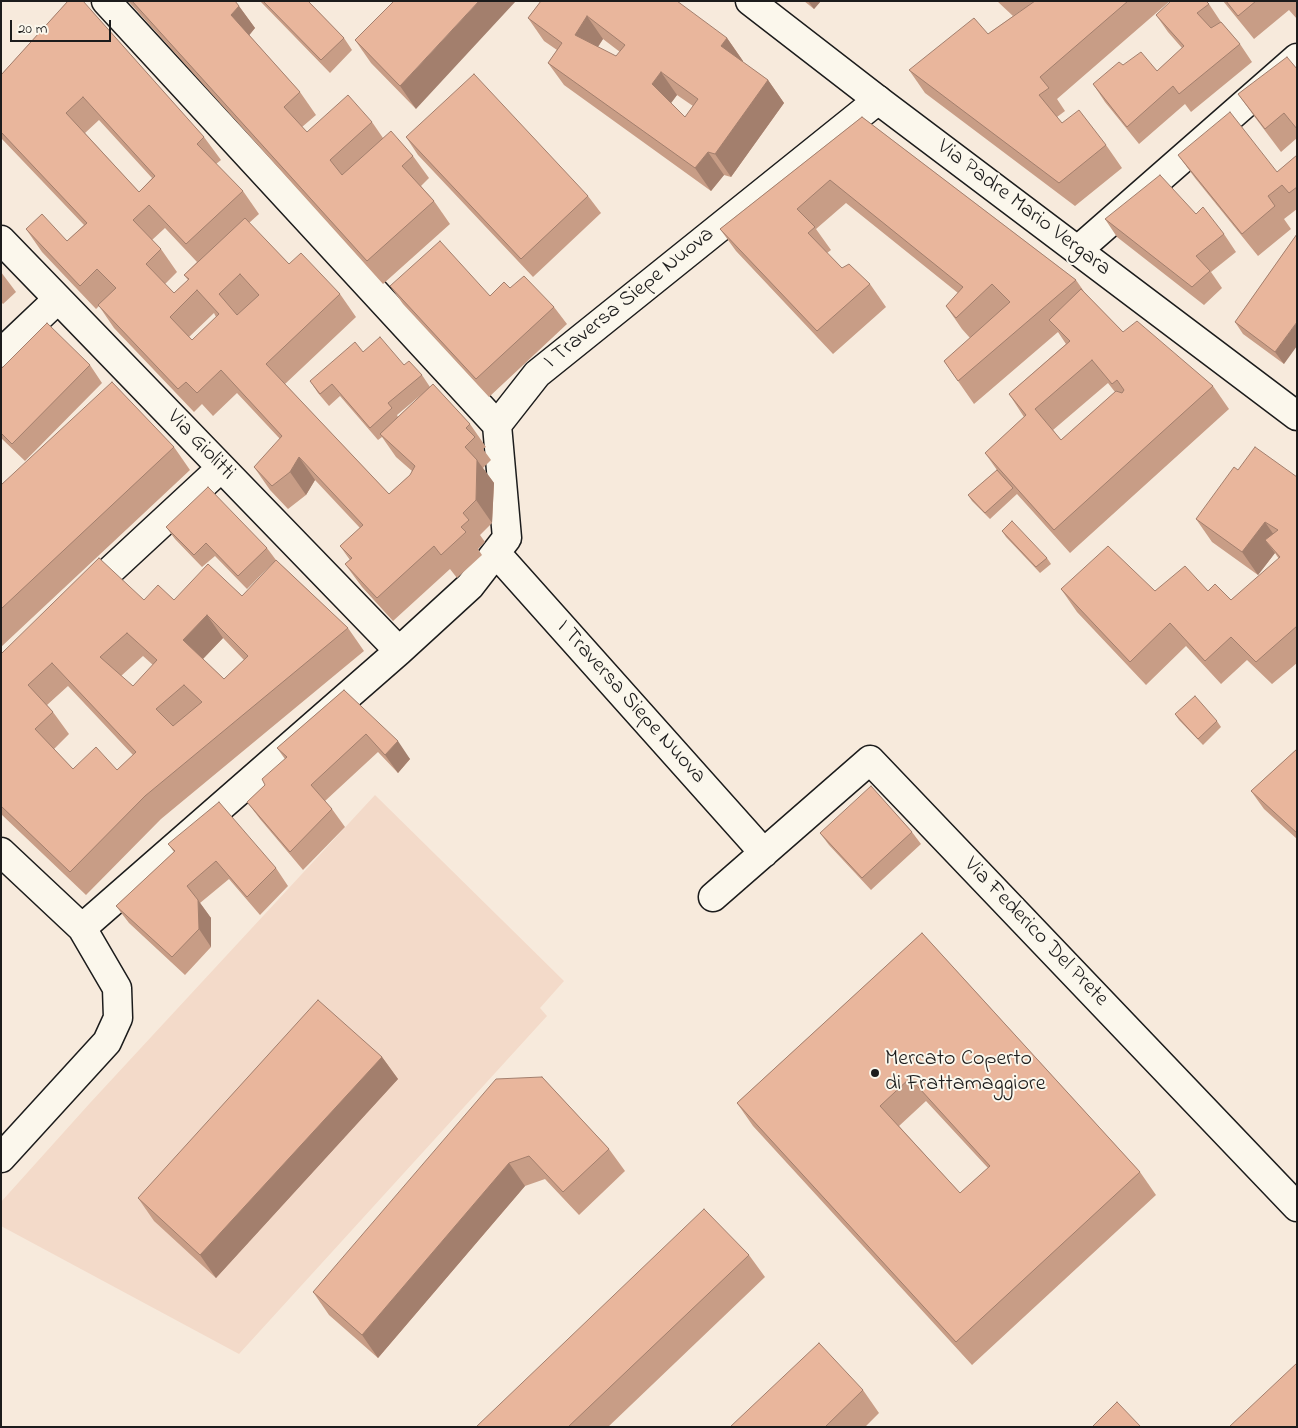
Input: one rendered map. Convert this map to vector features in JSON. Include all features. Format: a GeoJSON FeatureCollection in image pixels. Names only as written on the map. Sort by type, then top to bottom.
{"type":"FeatureCollection","features":[{"type":"Feature","properties":{"kind":"street"},"geometry":{"type":"LineString","coordinates":[[82,928],[399,651],[470,586],[507,538],[497,425],[106,1]]}},
{"type":"Feature","properties":{"kind":"street","name":"Via Padre Mario Vergara"},"geometry":{"type":"LineString","coordinates":[[750,1],[878,100],[1297,416]]}},
{"type":"Feature","properties":{"kind":"street"},"geometry":{"type":"LineString","coordinates":[[1078,250],[1297,58]]}},
{"type":"Feature","properties":{"kind":"street","name":"I Traversa Siepe Nuova"},"geometry":{"type":"LineString","coordinates":[[497,425],[537,374],[878,100]]}},
{"type":"Feature","properties":{"kind":"street","name":"Via Giolitti"},"geometry":{"type":"LineString","coordinates":[[1,240],[399,651]]}},
{"type":"Feature","properties":{"kind":"street"},"geometry":{"type":"LineString","coordinates":[[1,353],[58,299]]}},
{"type":"Feature","properties":{"kind":"street"},"geometry":{"type":"LineString","coordinates":[[67,610],[221,468]]}},
{"type":"Feature","properties":{"kind":"street","name":"I Traversa Siepe Nuova"},"geometry":{"type":"LineString","coordinates":[[496,553],[764,853]]}},
{"type":"Feature","properties":{"kind":"street","name":"Via Federico Del Prete"},"geometry":{"type":"LineString","coordinates":[[764,853],[870,760],[1297,1208]]}},
{"type":"Feature","properties":{"kind":"street"},"geometry":{"type":"LineString","coordinates":[[1,852],[82,928],[117,988],[118,1018],[107,1042],[1,1158]]}},
{"type":"Feature","properties":{"kind":"street"},"geometry":{"type":"LineString","coordinates":[[712,898],[764,853]]}},
{"type":"Feature","properties":{"kind":"shaded area"},"geometry":{"type":"Polygon","coordinates":[[[375,795],[564,981],[540,1008],[547,1016],[239,1354],[1,1226],[1,1202],[375,795]]]}},
{"type":"Feature","properties":{"kind":"building"},"geometry":{"type":"Polygon","coordinates":[[[68,1],[83,1],[204,137],[197,144],[243,191],[186,244],[149,205],[133,220],[161,249],[146,264],[174,293],[189,279],[184,275],[245,218],[289,264],[301,253],[340,294],[266,364],[389,494],[410,475],[415,466],[380,434],[433,384],[470,424],[466,428],[475,437],[465,447],[477,460],[476,500],[463,513],[469,520],[461,527],[466,532],[441,555],[434,546],[377,598],[345,564],[352,558],[340,546],[363,525],[299,457],[290,472],[272,486],[254,467],[282,436],[221,370],[197,393],[186,382],[178,389],[98,305],[116,288],[97,269],[80,286],[26,229],[42,214],[67,241],[87,223],[1,132],[1,75],[68,1]],[[83,97],[66,113],[139,192],[155,176],[83,97]],[[240,274],[219,294],[237,315],[259,295],[240,274]],[[197,290],[170,317],[192,340],[219,314],[197,290]]]}},
{"type":"Feature","properties":{"kind":"building"},"geometry":{"type":"Polygon","coordinates":[[[132,1],[235,1],[239,6],[231,15],[300,92],[284,107],[307,132],[348,95],[372,122],[330,160],[342,175],[391,131],[413,156],[402,166],[434,201],[367,261],[132,1]]]}},
{"type":"Feature","properties":{"kind":"building"},"geometry":{"type":"Polygon","coordinates":[[[263,1],[308,1],[344,38],[321,60],[263,1]]]}},
{"type":"Feature","properties":{"kind":"building"},"geometry":{"type":"Polygon","coordinates":[[[394,1],[479,1],[400,86],[355,40],[394,1]]]}},
{"type":"Feature","properties":{"kind":"building"},"geometry":{"type":"Polygon","coordinates":[[[541,1],[677,1],[727,38],[721,46],[768,80],[715,154],[708,152],[695,168],[548,63],[562,43],[528,18],[541,1]],[[587,16],[575,35],[616,56],[625,45],[587,16]],[[661,72],[652,84],[685,117],[698,99],[661,72]]]}},
{"type":"Feature","properties":{"kind":"building"},"geometry":{"type":"Polygon","coordinates":[[[1035,1],[1128,1],[1040,77],[1049,88],[1039,95],[1062,123],[1079,110],[1106,145],[1059,183],[909,70],[974,18],[988,34],[1035,1]]]}},
{"type":"Feature","properties":{"kind":"building"},"geometry":{"type":"Polygon","coordinates":[[[1171,1],[1206,1],[1209,4],[1197,13],[1211,28],[1221,22],[1240,44],[1179,94],[1173,86],[1127,127],[1093,84],[1119,62],[1123,65],[1141,52],[1157,71],[1184,46],[1156,15],[1171,1]]]}},
{"type":"Feature","properties":{"kind":"building"},"geometry":{"type":"Polygon","coordinates":[[[1226,1],[1256,1],[1238,16],[1226,1]]]}},
{"type":"Feature","properties":{"kind":"building"},"geometry":{"type":"Polygon","coordinates":[[[1287,57],[1297,69],[1297,129],[1284,113],[1265,129],[1238,94],[1287,57]]]}},
{"type":"Feature","properties":{"kind":"building"},"geometry":{"type":"Polygon","coordinates":[[[474,74],[588,196],[521,259],[406,137],[474,74]]]}},
{"type":"Feature","properties":{"kind":"building"},"geometry":{"type":"Polygon","coordinates":[[[1230,112],[1277,172],[1297,155],[1297,187],[1289,193],[1282,185],[1268,196],[1275,206],[1242,234],[1178,155],[1230,112]]]}},
{"type":"Feature","properties":{"kind":"building"},"geometry":{"type":"Polygon","coordinates":[[[862,117],[1076,280],[958,381],[944,361],[1010,302],[992,284],[956,318],[946,306],[963,287],[830,180],[797,209],[815,227],[808,233],[842,268],[849,264],[870,284],[817,331],[720,229],[862,117]]]}},
{"type":"Feature","properties":{"kind":"building"},"geometry":{"type":"Polygon","coordinates":[[[1160,175],[1196,214],[1203,207],[1224,234],[1196,256],[1210,271],[1192,287],[1105,219],[1160,175]]]}},
{"type":"Feature","properties":{"kind":"building"},"geometry":{"type":"Polygon","coordinates":[[[1297,234],[1297,322],[1275,352],[1235,322],[1297,234]]]}},
{"type":"Feature","properties":{"kind":"building"},"geometry":{"type":"Polygon","coordinates":[[[440,241],[490,296],[504,282],[510,288],[524,276],[554,307],[476,379],[390,286],[440,241]]]}},
{"type":"Feature","properties":{"kind":"building"},"geometry":{"type":"Polygon","coordinates":[[[1081,289],[1123,332],[1137,321],[1213,386],[1054,530],[985,453],[1026,415],[1009,394],[1070,341],[1049,320],[1081,289]],[[1092,360],[1035,409],[1061,440],[1116,391],[1122,393],[1124,390],[1117,380],[1112,384],[1092,360]]]}},
{"type":"Feature","properties":{"kind":"building"},"geometry":{"type":"Polygon","coordinates":[[[47,323],[90,365],[12,444],[1,433],[1,369],[47,323]]]}},
{"type":"Feature","properties":{"kind":"building"},"geometry":{"type":"Polygon","coordinates":[[[380,337],[404,365],[409,361],[422,375],[388,403],[392,408],[370,428],[332,384],[320,394],[310,381],[355,342],[363,352],[380,337]]]}},
{"type":"Feature","properties":{"kind":"building"},"geometry":{"type":"Polygon","coordinates":[[[112,382],[174,447],[1,609],[1,485],[112,382]]]}},
{"type":"Feature","properties":{"kind":"building"},"geometry":{"type":"Polygon","coordinates":[[[1255,447],[1297,477],[1297,626],[1256,662],[1231,637],[1205,661],[1170,623],[1130,662],[1061,589],[1108,546],[1155,591],[1185,566],[1208,591],[1215,584],[1231,600],[1280,557],[1265,540],[1278,530],[1265,522],[1242,552],[1196,519],[1234,467],[1238,470],[1255,447]]]}},
{"type":"Feature","properties":{"kind":"building"},"geometry":{"type":"Polygon","coordinates":[[[997,470],[1013,488],[985,513],[968,495],[997,470]]]}},
{"type":"Feature","properties":{"kind":"building"},"geometry":{"type":"Polygon","coordinates":[[[208,487],[267,548],[238,576],[206,543],[194,555],[166,527],[208,487]]]}},
{"type":"Feature","properties":{"kind":"building"},"geometry":{"type":"Polygon","coordinates":[[[1012,521],[1047,558],[1036,567],[1002,531],[1012,521]]]}},
{"type":"Feature","properties":{"kind":"building"},"geometry":{"type":"Polygon","coordinates":[[[99,558],[144,600],[158,585],[174,600],[208,564],[242,596],[276,560],[348,628],[145,796],[70,872],[1,806],[1,654],[99,558]],[[207,615],[183,640],[224,679],[248,656],[207,615]],[[127,633],[100,657],[133,686],[157,660],[127,633]],[[52,663],[28,685],[53,712],[35,729],[73,769],[96,747],[117,770],[136,752],[52,663]],[[184,685],[156,709],[173,726],[202,702],[184,685]]]}},
{"type":"Feature","properties":{"kind":"building"},"geometry":{"type":"Polygon","coordinates":[[[344,690],[398,741],[385,755],[366,734],[311,785],[332,809],[290,852],[247,802],[265,785],[262,779],[287,757],[277,748],[344,690]]]}},
{"type":"Feature","properties":{"kind":"building"},"geometry":{"type":"Polygon","coordinates":[[[1195,696],[1217,721],[1198,739],[1175,714],[1195,696]]]}},
{"type":"Feature","properties":{"kind":"building"},"geometry":{"type":"Polygon","coordinates":[[[1297,749],[1297,833],[1251,791],[1297,749]]]}},
{"type":"Feature","properties":{"kind":"building"},"geometry":{"type":"Polygon","coordinates":[[[871,786],[912,832],[862,878],[820,833],[871,786]]]}},
{"type":"Feature","properties":{"kind":"building"},"geometry":{"type":"Polygon","coordinates":[[[219,802],[276,868],[247,897],[216,861],[187,886],[198,900],[199,929],[172,957],[116,906],[175,851],[168,844],[219,802]]]}},
{"type":"Feature","properties":{"kind":"building"},"geometry":{"type":"Polygon","coordinates":[[[922,933],[1140,1172],[956,1342],[737,1103],[922,933]],[[910,1078],[880,1106],[960,1193],[990,1166],[910,1078]]]}},
{"type":"Feature","properties":{"kind":"building"},"geometry":{"type":"Polygon","coordinates":[[[318,1000],[382,1057],[200,1255],[138,1198],[318,1000]]]}},
{"type":"Feature","properties":{"kind":"building"},"geometry":{"type":"Polygon","coordinates":[[[542,1077],[609,1149],[563,1192],[529,1156],[509,1163],[362,1335],[313,1292],[496,1079],[542,1077]]]}},
{"type":"Feature","properties":{"kind":"building"},"geometry":{"type":"Polygon","coordinates":[[[704,1209],[749,1255],[568,1427],[476,1427],[704,1209]]]}},
{"type":"Feature","properties":{"kind":"building"},"geometry":{"type":"Polygon","coordinates":[[[819,1343],[863,1390],[825,1427],[730,1427],[819,1343]]]}},
{"type":"Feature","properties":{"kind":"building"},"geometry":{"type":"Polygon","coordinates":[[[1297,1363],[1297,1427],[1229,1427],[1297,1363]]]}},
{"type":"Feature","properties":{"kind":"building"},"geometry":{"type":"Polygon","coordinates":[[[1117,1402],[1141,1427],[1092,1427],[1117,1402]]]}},
{"type":"Feature","properties":{"kind":"place","name":"Mercato Coperto di Frattamaggiore"},"geometry":{"type":"Point","coordinates":[875,1073]}}]}
